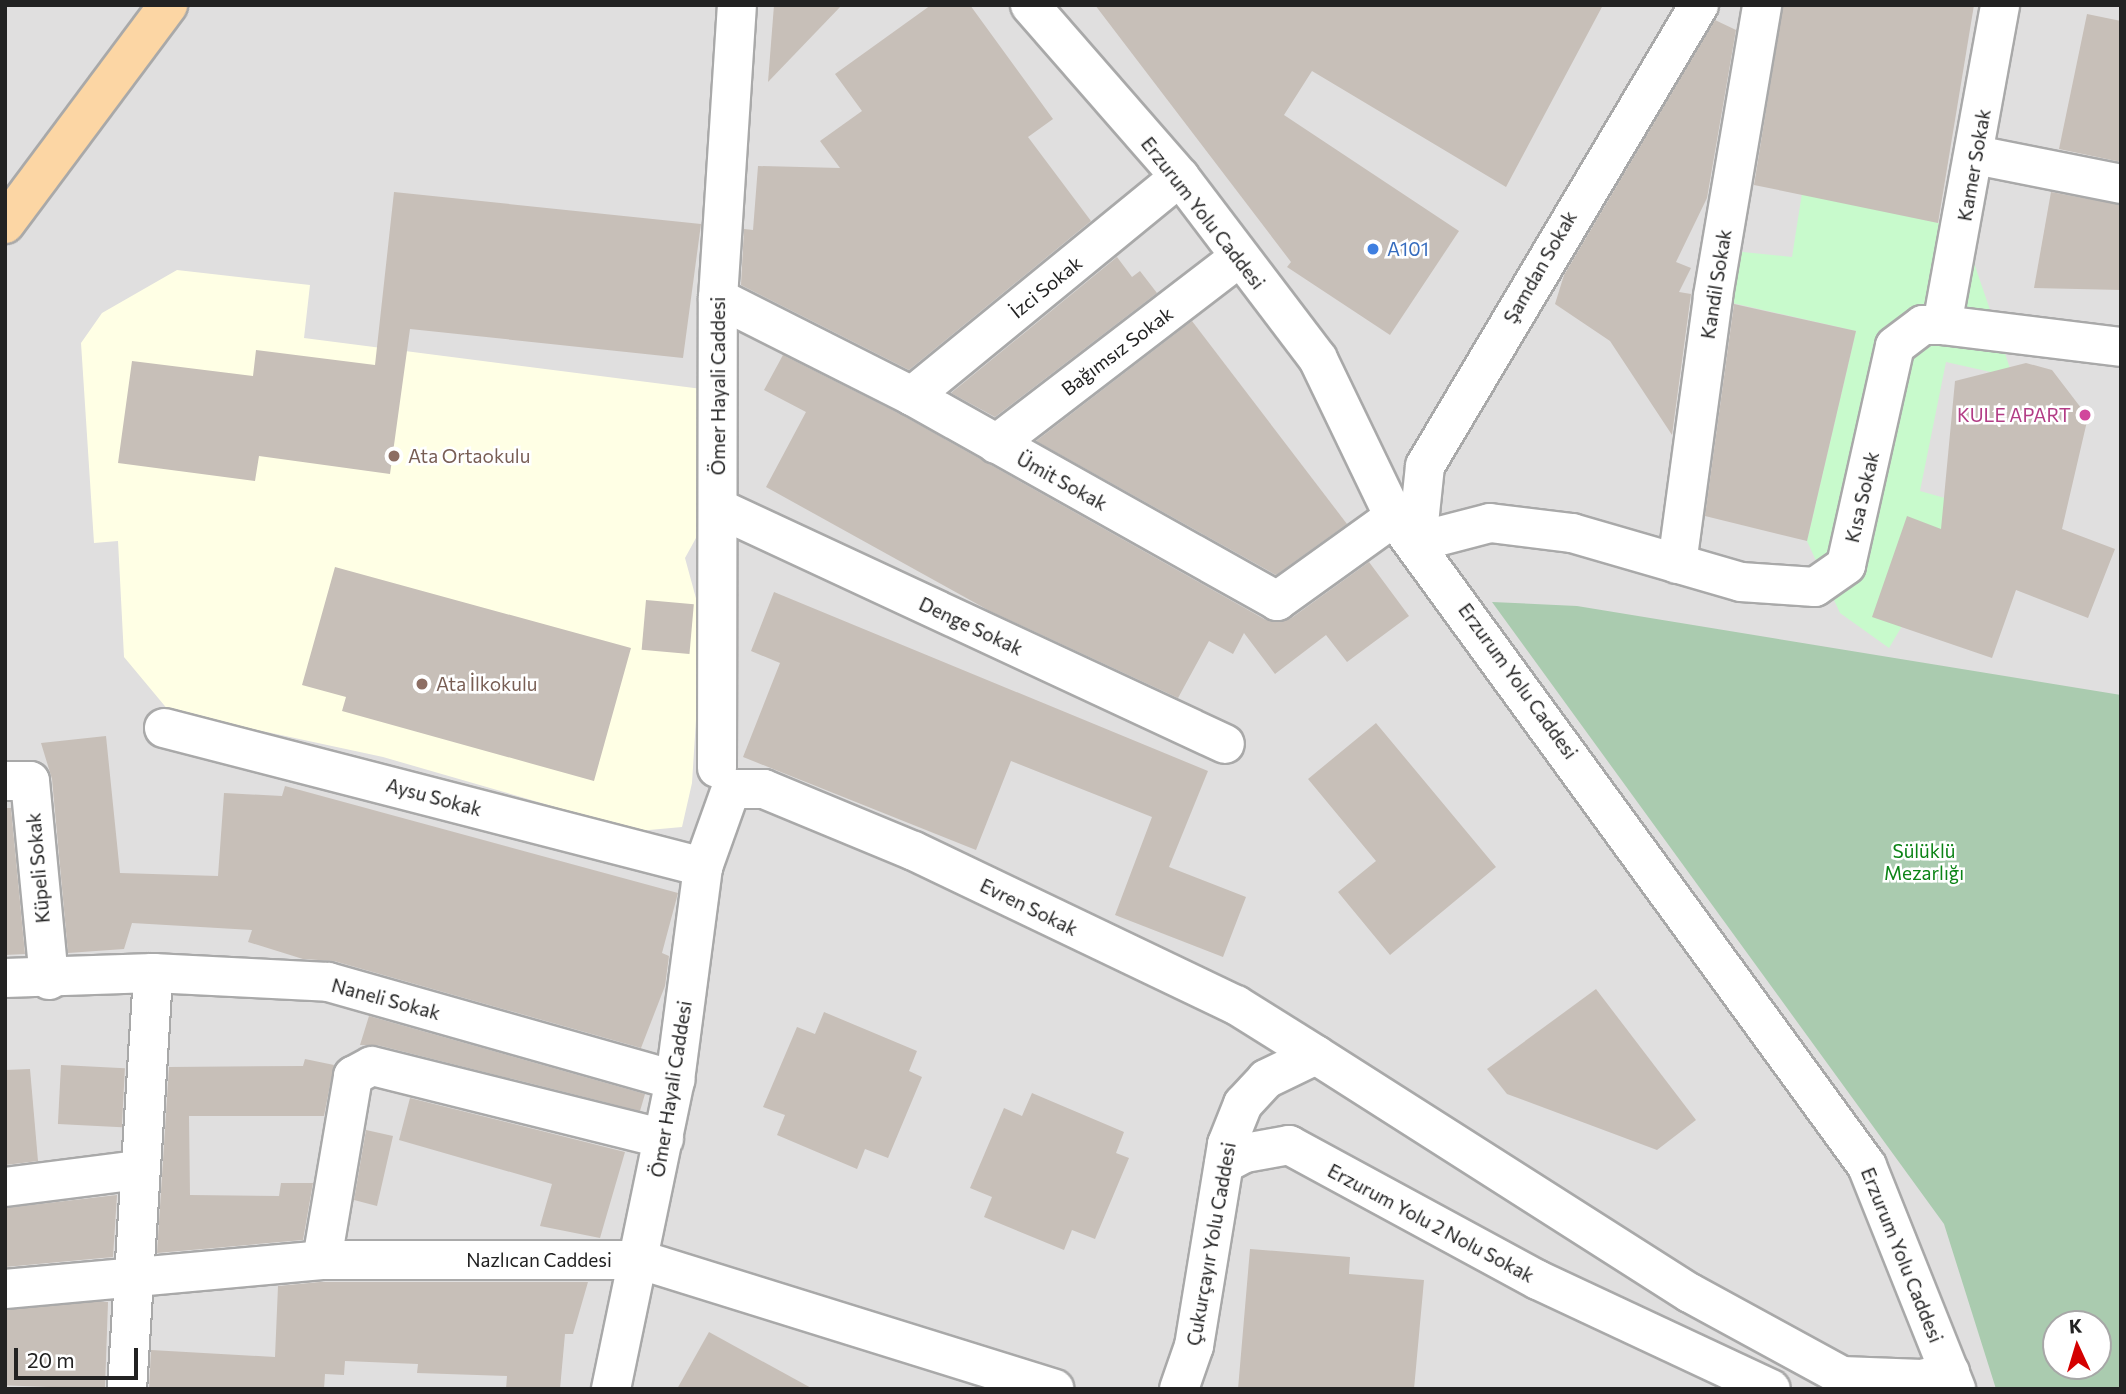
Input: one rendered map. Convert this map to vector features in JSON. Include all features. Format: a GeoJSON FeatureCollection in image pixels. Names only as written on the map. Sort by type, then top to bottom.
{"type":"FeatureCollection","features":[{"type":"Feature","properties":{"kind":"main road"},"geometry":{"type":"LineString","coordinates":[[5,224],[169,5]]}},
{"type":"Feature","properties":{"kind":"street","name":"Ömer Hayali Caddesi"},"geometry":{"type":"LineString","coordinates":[[611,1389],[641,1260],[675,1080],[703,867],[724,779],[718,508],[718,298],[737,5]]}},
{"type":"Feature","properties":{"kind":"street","name":"Erzurum Yolu Caddesi"},"geometry":{"type":"LineString","coordinates":[[1030,5],[1180,177],[1238,258],[1318,359],[1406,530],[1867,1166],[1953,1380]]}},
{"type":"Feature","properties":{"kind":"street","name":"Şamdan Sokak"},"geometry":{"type":"LineString","coordinates":[[1406,530],[1425,466],[1699,5]]}},
{"type":"Feature","properties":{"kind":"street","name":"Kandil Sokak"},"geometry":{"type":"LineString","coordinates":[[1677,564],[1713,296],[1762,5]]}},
{"type":"Feature","properties":{"kind":"street","name":"Kamer Sokak"},"geometry":{"type":"LineString","coordinates":[[1942,325],[1976,155],[2000,5]]}},
{"type":"Feature","properties":{"kind":"street"},"geometry":{"type":"LineString","coordinates":[[1976,155],[2121,184]]}},
{"type":"Feature","properties":{"kind":"street","name":"İzci Sokak"},"geometry":{"type":"LineString","coordinates":[[912,396],[1180,177]]}},
{"type":"Feature","properties":{"kind":"street","name":"Bağımsız Sokak"},"geometry":{"type":"LineString","coordinates":[[996,444],[1238,258]]}},
{"type":"Feature","properties":{"kind":"street","name":"Ümit Sokak"},"geometry":{"type":"LineString","coordinates":[[718,298],[912,396],[1277,601],[1406,530]]}},
{"type":"Feature","properties":{"kind":"street","name":"Kısa Sokak"},"geometry":{"type":"LineString","coordinates":[[1406,530],[1490,523],[1572,533],[1741,582],[1815,587],[1846,565],[1895,346],[1923,325],[1942,325],[2121,347]]}},
{"type":"Feature","properties":{"kind":"street","name":"Denge Sokak"},"geometry":{"type":"LineString","coordinates":[[718,508],[1225,744]]}},
{"type":"Feature","properties":{"kind":"street","name":"Aysu Sokak"},"geometry":{"type":"LineString","coordinates":[[164,729],[703,867]]}},
{"type":"Feature","properties":{"kind":"street","name":"Evren Sokak"},"geometry":{"type":"LineString","coordinates":[[724,779],[764,789],[914,851],[1236,1005],[1316,1055]]}},
{"type":"Feature","properties":{"kind":"street","name":"Küpeli Sokak"},"geometry":{"type":"LineString","coordinates":[[5,782],[30,781],[49,980]]}},
{"type":"Feature","properties":{"kind":"street"},"geometry":{"type":"LineString","coordinates":[[127,1389],[138,1170],[153,972]]}},
{"type":"Feature","properties":{"kind":"street","name":"Naneli Sokak"},"geometry":{"type":"LineString","coordinates":[[5,978],[49,980],[153,972],[328,982],[675,1080]]}},
{"type":"Feature","properties":{"kind":"street"},"geometry":{"type":"LineString","coordinates":[[1316,1055],[1671,1282],[1842,1376],[1953,1380]]}},
{"type":"Feature","properties":{"kind":"street","name":"Çukurçayır Yolu Caddesi"},"geometry":{"type":"LineString","coordinates":[[1179,1389],[1194,1346],[1223,1164],[1244,1104],[1266,1079],[1316,1055]]}},
{"type":"Feature","properties":{"kind":"street"},"geometry":{"type":"LineString","coordinates":[[322,1260],[354,1076],[372,1066],[664,1139]]}},
{"type":"Feature","properties":{"kind":"street","name":"Erzurum Yolu 2 Nolu Sokak"},"geometry":{"type":"LineString","coordinates":[[1223,1164],[1255,1150],[1289,1145],[1538,1280],[1771,1389]]}},
{"type":"Feature","properties":{"kind":"street"},"geometry":{"type":"LineString","coordinates":[[5,1187],[138,1170]]}},
{"type":"Feature","properties":{"kind":"street","name":"Nazlıcan Caddesi"},"geometry":{"type":"LineString","coordinates":[[5,1289],[134,1274],[322,1260],[641,1260],[1054,1389]]}},
{"type":"Feature","properties":{"kind":"street"},"geometry":{"type":"LineString","coordinates":[[1637,1326],[1671,1282]]}},
{"type":"Feature","properties":{"kind":"shaded area"},"geometry":{"type":"Polygon","coordinates":[[[5,5],[2121,5],[2121,1389],[5,1389],[5,5]]]}},
{"type":"Feature","properties":{"kind":"shaded area"},"geometry":{"type":"Polygon","coordinates":[[[177,270],[310,285],[304,338],[702,389],[696,538],[685,558],[697,602],[700,657],[692,783],[682,827],[638,831],[383,757],[169,711],[124,657],[118,541],[94,543],[81,343],[102,313],[177,270]]]}},
{"type":"Feature","properties":{"kind":"green space"},"geometry":{"type":"Polygon","coordinates":[[[1802,193],[1962,228],[2013,377],[1946,362],[1920,491],[1973,506],[1889,648],[1840,613],[1807,541],[1856,331],[1728,302],[1733,251],[1792,257],[1802,193]]]}},
{"type":"Feature","properties":{"kind":"green space","name":"Sülüklü Mezarlığı"},"geometry":{"type":"Polygon","coordinates":[[[1492,602],[1577,606],[2121,695],[2121,1389],[1996,1389],[1944,1224],[1492,602]]]}},
{"type":"Feature","properties":{"kind":"building"},"geometry":{"type":"Polygon","coordinates":[[[774,5],[842,5],[768,82],[774,5]]]}},
{"type":"Feature","properties":{"kind":"building"},"geometry":{"type":"Polygon","coordinates":[[[931,5],[970,5],[1053,119],[1028,137],[1091,221],[909,370],[741,285],[744,229],[753,230],[758,166],[840,168],[820,141],[862,111],[835,74],[931,5]]]}},
{"type":"Feature","properties":{"kind":"building"},"geometry":{"type":"Polygon","coordinates":[[[1095,5],[1603,5],[1506,187],[1312,71],[1284,115],[1459,231],[1390,335],[1287,267],[1291,262],[1095,5]]]}},
{"type":"Feature","properties":{"kind":"building"},"geometry":{"type":"Polygon","coordinates":[[[1783,5],[1974,5],[1938,223],[1754,185],[1783,5]]]}},
{"type":"Feature","properties":{"kind":"building"},"geometry":{"type":"Polygon","coordinates":[[[2087,14],[2121,21],[2121,162],[2059,149],[2087,14]]]}},
{"type":"Feature","properties":{"kind":"building"},"geometry":{"type":"Polygon","coordinates":[[[1715,20],[1736,30],[1707,198],[1676,262],[1691,268],[1679,292],[1691,294],[1672,435],[1610,341],[1555,304],[1564,275],[1715,20]]]}},
{"type":"Feature","properties":{"kind":"building"},"geometry":{"type":"Polygon","coordinates":[[[394,192],[701,224],[683,358],[410,329],[390,474],[259,456],[255,481],[118,463],[132,361],[253,376],[256,350],[375,365],[394,192]]]}},
{"type":"Feature","properties":{"kind":"building"},"geometry":{"type":"Polygon","coordinates":[[[2051,192],[2121,205],[2121,290],[2034,288],[2051,192]]]}},
{"type":"Feature","properties":{"kind":"building"},"geometry":{"type":"Polygon","coordinates":[[[1117,257],[1132,277],[1140,271],[1157,293],[995,417],[951,393],[1117,257]]]}},
{"type":"Feature","properties":{"kind":"building"},"geometry":{"type":"Polygon","coordinates":[[[1734,304],[1856,331],[1807,541],[1705,516],[1734,304]]]}},
{"type":"Feature","properties":{"kind":"building"},"geometry":{"type":"Polygon","coordinates":[[[1192,321],[1347,524],[1276,575],[1036,441],[1192,321]]]}},
{"type":"Feature","properties":{"kind":"building"},"geometry":{"type":"Polygon","coordinates":[[[783,355],[902,415],[1266,620],[1290,619],[1369,562],[1409,616],[1347,662],[1326,635],[1275,674],[1244,633],[1233,654],[1209,641],[1178,698],[988,610],[766,487],[806,412],[764,390],[783,355]]]}},
{"type":"Feature","properties":{"kind":"building"},"geometry":{"type":"Polygon","coordinates":[[[2026,363],[2052,370],[2088,417],[2062,529],[2115,549],[2088,618],[2016,590],[1992,658],[1872,617],[1907,516],[1941,529],[1955,381],[2026,363]]]}},
{"type":"Feature","properties":{"kind":"building"},"geometry":{"type":"Polygon","coordinates":[[[335,567],[631,648],[594,781],[342,711],[346,697],[302,685],[335,567]]]}},
{"type":"Feature","properties":{"kind":"building"},"geometry":{"type":"Polygon","coordinates":[[[774,592],[1208,771],[1169,867],[1246,897],[1223,957],[1115,915],[1152,817],[1011,761],[976,850],[743,757],[780,663],[751,651],[774,592]]]}},
{"type":"Feature","properties":{"kind":"building"},"geometry":{"type":"Polygon","coordinates":[[[646,600],[694,604],[689,654],[642,650],[646,600]]]}},
{"type":"Feature","properties":{"kind":"building"},"geometry":{"type":"Polygon","coordinates":[[[1376,723],[1496,867],[1390,955],[1338,892],[1376,861],[1308,779],[1376,723]]]}},
{"type":"Feature","properties":{"kind":"building"},"geometry":{"type":"Polygon","coordinates":[[[106,736],[120,873],[218,876],[224,793],[282,796],[285,786],[678,893],[662,953],[669,956],[665,986],[641,1048],[334,961],[303,959],[248,942],[252,930],[132,923],[124,949],[68,953],[52,779],[41,743],[106,736]]]}},
{"type":"Feature","properties":{"kind":"building"},"geometry":{"type":"Polygon","coordinates":[[[5,808],[11,808],[25,954],[5,955],[5,808]]]}},
{"type":"Feature","properties":{"kind":"building"},"geometry":{"type":"Polygon","coordinates":[[[1596,989],[1696,1120],[1657,1150],[1507,1094],[1487,1069],[1596,989]]]}},
{"type":"Feature","properties":{"kind":"building"},"geometry":{"type":"Polygon","coordinates":[[[824,1012],[917,1051],[909,1071],[922,1077],[888,1158],[865,1149],[857,1169],[777,1135],[785,1115],[763,1107],[797,1027],[815,1034],[824,1012]]]}},
{"type":"Feature","properties":{"kind":"building"},"geometry":{"type":"Polygon","coordinates":[[[369,1016],[645,1094],[640,1111],[377,1045],[360,1045],[369,1016]]]}},
{"type":"Feature","properties":{"kind":"building"},"geometry":{"type":"Polygon","coordinates":[[[305,1059],[334,1065],[324,1116],[189,1116],[190,1195],[279,1196],[281,1183],[313,1183],[303,1240],[157,1253],[169,1067],[303,1066],[305,1059]]]}},
{"type":"Feature","properties":{"kind":"building"},"geometry":{"type":"Polygon","coordinates":[[[61,1065],[125,1068],[122,1127],[58,1124],[61,1065]]]}},
{"type":"Feature","properties":{"kind":"building"},"geometry":{"type":"Polygon","coordinates":[[[30,1069],[38,1161],[5,1165],[5,1070],[30,1069]]]}},
{"type":"Feature","properties":{"kind":"building"},"geometry":{"type":"Polygon","coordinates":[[[1032,1093],[1124,1132],[1116,1153],[1129,1158],[1095,1239],[1072,1230],[1064,1250],[984,1217],[992,1197],[970,1188],[1004,1108],[1022,1116],[1032,1093]]]}},
{"type":"Feature","properties":{"kind":"building"},"geometry":{"type":"Polygon","coordinates":[[[410,1098],[625,1152],[600,1238],[540,1226],[552,1184],[399,1140],[410,1098]]]}},
{"type":"Feature","properties":{"kind":"building"},"geometry":{"type":"Polygon","coordinates":[[[366,1130],[393,1136],[377,1206],[354,1200],[366,1130]]]}},
{"type":"Feature","properties":{"kind":"building"},"geometry":{"type":"Polygon","coordinates":[[[117,1195],[113,1257],[5,1267],[5,1208],[117,1195]]]}},
{"type":"Feature","properties":{"kind":"building"},"geometry":{"type":"Polygon","coordinates":[[[1250,1249],[1350,1257],[1349,1274],[1424,1280],[1414,1389],[1238,1389],[1250,1249]]]}},
{"type":"Feature","properties":{"kind":"building"},"geometry":{"type":"Polygon","coordinates":[[[320,1282],[588,1282],[573,1334],[565,1334],[560,1389],[506,1389],[507,1376],[417,1373],[418,1364],[345,1361],[344,1375],[325,1374],[324,1389],[149,1389],[151,1350],[275,1357],[278,1286],[320,1282]]]}},
{"type":"Feature","properties":{"kind":"building"},"geometry":{"type":"Polygon","coordinates":[[[5,1298],[108,1302],[105,1389],[5,1385],[5,1298]]]}},
{"type":"Feature","properties":{"kind":"building"},"geometry":{"type":"Polygon","coordinates":[[[709,1332],[813,1389],[677,1389],[709,1332]]]}},
{"type":"Feature","properties":{"kind":"place","name":"A101"},"geometry":{"type":"Point","coordinates":[1373,249]}},
{"type":"Feature","properties":{"kind":"place","name":"KULE APART"},"geometry":{"type":"Point","coordinates":[2085,415]}},
{"type":"Feature","properties":{"kind":"place","name":"Ata Ortaokulu"},"geometry":{"type":"Point","coordinates":[394,456]}},
{"type":"Feature","properties":{"kind":"place","name":"Ata İlkokulu"},"geometry":{"type":"Point","coordinates":[422,684]}}]}
